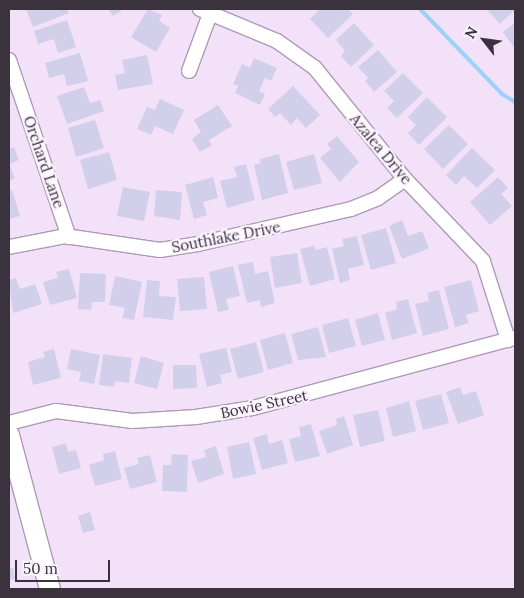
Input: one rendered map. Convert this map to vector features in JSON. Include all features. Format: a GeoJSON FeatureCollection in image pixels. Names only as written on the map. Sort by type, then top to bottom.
{"type":"FeatureCollection","features":[{"type":"Feature","properties":{"kind":"main road"},"geometry":{"type":"LineString","coordinates":[[9,435],[50,589]]}},
{"type":"Feature","properties":{"kind":"street"},"geometry":{"type":"LineString","coordinates":[[189,71],[205,11]]}},
{"type":"Feature","properties":{"kind":"street","name":"Azalea Drive"},"geometry":{"type":"LineString","coordinates":[[205,11],[297,53],[315,68],[405,179],[482,261],[511,339]]}},
{"type":"Feature","properties":{"kind":"street","name":"Orchard Lane"},"geometry":{"type":"LineString","coordinates":[[9,60],[69,237]]}},
{"type":"Feature","properties":{"kind":"street","name":"Southlake Drive"},"geometry":{"type":"LineString","coordinates":[[9,248],[69,237],[160,250],[198,244],[351,209],[378,198],[405,179]]}},
{"type":"Feature","properties":{"kind":"street","name":"Bowie Street"},"geometry":{"type":"LineString","coordinates":[[9,423],[56,411],[132,421],[196,418],[253,408],[379,377],[511,339]]}},
{"type":"Feature","properties":{"kind":"building"},"geometry":{"type":"Polygon","coordinates":[[[26,9],[67,9],[69,13],[33,27],[26,9]]]}},
{"type":"Feature","properties":{"kind":"building"},"geometry":{"type":"Polygon","coordinates":[[[108,9],[124,9],[113,16],[108,9]]]}},
{"type":"Feature","properties":{"kind":"building"},"geometry":{"type":"Polygon","coordinates":[[[148,9],[162,15],[159,21],[170,28],[156,52],[131,37],[148,9]]]}},
{"type":"Feature","properties":{"kind":"building"},"geometry":{"type":"Polygon","coordinates":[[[320,9],[348,9],[353,14],[328,38],[310,19],[320,9]]]}},
{"type":"Feature","properties":{"kind":"building"},"geometry":{"type":"Polygon","coordinates":[[[486,9],[515,9],[515,10],[500,24],[486,9]]]}},
{"type":"Feature","properties":{"kind":"building"},"geometry":{"type":"Polygon","coordinates":[[[67,20],[76,47],[58,53],[54,39],[38,44],[34,31],[67,20]]]}},
{"type":"Feature","properties":{"kind":"building"},"geometry":{"type":"Polygon","coordinates":[[[354,23],[374,45],[351,67],[341,56],[345,51],[336,40],[354,23]]]}},
{"type":"Feature","properties":{"kind":"building"},"geometry":{"type":"Polygon","coordinates":[[[515,23],[515,49],[503,32],[515,23]]]}},
{"type":"Feature","properties":{"kind":"building"},"geometry":{"type":"Polygon","coordinates":[[[378,50],[397,72],[374,92],[365,81],[368,78],[358,67],[378,50]]]}},
{"type":"Feature","properties":{"kind":"building"},"geometry":{"type":"Polygon","coordinates":[[[80,53],[88,81],[67,86],[64,74],[49,78],[45,63],[80,53]]]}},
{"type":"Feature","properties":{"kind":"building"},"geometry":{"type":"Polygon","coordinates":[[[147,55],[153,84],[118,90],[115,75],[125,73],[122,60],[147,55]]]}},
{"type":"Feature","properties":{"kind":"building"},"geometry":{"type":"Polygon","coordinates":[[[254,58],[277,68],[271,81],[265,78],[259,91],[265,94],[260,105],[235,93],[238,86],[233,84],[242,64],[250,68],[254,58]]]}},
{"type":"Feature","properties":{"kind":"building"},"geometry":{"type":"Polygon","coordinates":[[[403,73],[423,93],[397,118],[387,108],[394,101],[384,91],[403,73]]]}},
{"type":"Feature","properties":{"kind":"building"},"geometry":{"type":"Polygon","coordinates":[[[293,86],[320,115],[306,128],[297,118],[291,125],[280,113],[275,117],[268,109],[293,86]]]}},
{"type":"Feature","properties":{"kind":"building"},"geometry":{"type":"Polygon","coordinates":[[[84,87],[90,103],[100,100],[104,111],[67,124],[57,96],[84,87]]]}},
{"type":"Feature","properties":{"kind":"building"},"geometry":{"type":"Polygon","coordinates":[[[427,97],[447,117],[419,145],[408,133],[416,125],[408,117],[427,97]]]}},
{"type":"Feature","properties":{"kind":"building"},"geometry":{"type":"Polygon","coordinates":[[[160,99],[184,110],[173,134],[155,126],[151,135],[137,129],[147,107],[155,110],[160,99]]]}},
{"type":"Feature","properties":{"kind":"building"},"geometry":{"type":"Polygon","coordinates":[[[218,105],[232,126],[209,140],[212,145],[200,152],[192,139],[201,132],[194,120],[218,105]]]}},
{"type":"Feature","properties":{"kind":"building"},"geometry":{"type":"Polygon","coordinates":[[[95,120],[104,148],[76,157],[68,128],[95,120]]]}},
{"type":"Feature","properties":{"kind":"building"},"geometry":{"type":"Polygon","coordinates":[[[449,125],[468,144],[443,169],[424,149],[449,125]]]}},
{"type":"Feature","properties":{"kind":"building"},"geometry":{"type":"Polygon","coordinates":[[[337,136],[359,162],[340,182],[320,158],[331,149],[327,144],[337,136]]]}},
{"type":"Feature","properties":{"kind":"building"},"geometry":{"type":"Polygon","coordinates":[[[14,147],[19,160],[9,164],[9,149],[14,147]]]}},
{"type":"Feature","properties":{"kind":"building"},"geometry":{"type":"Polygon","coordinates":[[[472,148],[495,170],[477,188],[464,176],[456,185],[446,175],[472,148]]]}},
{"type":"Feature","properties":{"kind":"building"},"geometry":{"type":"Polygon","coordinates":[[[109,152],[117,180],[88,189],[80,160],[109,152]]]}},
{"type":"Feature","properties":{"kind":"building"},"geometry":{"type":"Polygon","coordinates":[[[279,154],[288,193],[262,200],[254,165],[261,163],[260,159],[279,154]]]}},
{"type":"Feature","properties":{"kind":"building"},"geometry":{"type":"Polygon","coordinates":[[[314,154],[322,183],[294,190],[286,162],[314,154]]]}},
{"type":"Feature","properties":{"kind":"building"},"geometry":{"type":"Polygon","coordinates":[[[9,164],[15,178],[9,181],[9,164]]]}},
{"type":"Feature","properties":{"kind":"building"},"geometry":{"type":"Polygon","coordinates":[[[246,164],[255,200],[227,208],[220,181],[237,177],[234,167],[246,164]]]}},
{"type":"Feature","properties":{"kind":"building"},"geometry":{"type":"Polygon","coordinates":[[[213,177],[218,198],[203,202],[207,215],[194,219],[185,185],[213,177]]]}},
{"type":"Feature","properties":{"kind":"building"},"geometry":{"type":"Polygon","coordinates":[[[498,177],[508,188],[501,194],[512,206],[490,225],[470,202],[498,177]]]}},
{"type":"Feature","properties":{"kind":"building"},"geometry":{"type":"Polygon","coordinates":[[[123,187],[150,192],[144,221],[117,216],[123,187]]]}},
{"type":"Feature","properties":{"kind":"building"},"geometry":{"type":"Polygon","coordinates":[[[12,190],[20,216],[9,219],[9,191],[12,190]]]}},
{"type":"Feature","properties":{"kind":"building"},"geometry":{"type":"Polygon","coordinates":[[[156,190],[182,192],[180,220],[154,216],[156,190]]]}},
{"type":"Feature","properties":{"kind":"building"},"geometry":{"type":"Polygon","coordinates":[[[402,220],[408,236],[422,231],[429,248],[402,259],[389,226],[402,220]]]}},
{"type":"Feature","properties":{"kind":"building"},"geometry":{"type":"Polygon","coordinates":[[[386,228],[396,263],[371,270],[361,235],[386,228]]]}},
{"type":"Feature","properties":{"kind":"building"},"geometry":{"type":"Polygon","coordinates":[[[357,236],[364,265],[348,269],[350,280],[340,283],[332,249],[344,246],[342,239],[357,236]]]}},
{"type":"Feature","properties":{"kind":"building"},"geometry":{"type":"Polygon","coordinates":[[[314,246],[316,250],[327,247],[335,279],[310,286],[300,249],[314,246]]]}},
{"type":"Feature","properties":{"kind":"building"},"geometry":{"type":"Polygon","coordinates":[[[297,253],[302,283],[275,288],[270,257],[297,253]]]}},
{"type":"Feature","properties":{"kind":"building"},"geometry":{"type":"Polygon","coordinates":[[[253,262],[255,274],[268,271],[275,303],[261,307],[260,300],[247,303],[238,265],[253,262]]]}},
{"type":"Feature","properties":{"kind":"building"},"geometry":{"type":"Polygon","coordinates":[[[233,266],[240,296],[226,299],[229,310],[218,312],[209,272],[233,266]]]}},
{"type":"Feature","properties":{"kind":"building"},"geometry":{"type":"Polygon","coordinates":[[[69,269],[77,298],[50,305],[43,282],[58,278],[56,272],[69,269]]]}},
{"type":"Feature","properties":{"kind":"building"},"geometry":{"type":"Polygon","coordinates":[[[80,273],[106,274],[105,302],[92,302],[91,310],[78,309],[80,273]]]}},
{"type":"Feature","properties":{"kind":"building"},"geometry":{"type":"Polygon","coordinates":[[[115,276],[142,282],[134,320],[122,318],[125,308],[109,305],[115,276]]]}},
{"type":"Feature","properties":{"kind":"building"},"geometry":{"type":"Polygon","coordinates":[[[204,277],[207,309],[180,311],[177,279],[204,277]]]}},
{"type":"Feature","properties":{"kind":"building"},"geometry":{"type":"Polygon","coordinates":[[[16,278],[20,289],[35,284],[42,304],[13,313],[9,280],[16,278]]]}},
{"type":"Feature","properties":{"kind":"building"},"geometry":{"type":"Polygon","coordinates":[[[147,280],[160,281],[159,296],[176,297],[173,320],[143,317],[147,280]]]}},
{"type":"Feature","properties":{"kind":"building"},"geometry":{"type":"Polygon","coordinates":[[[471,280],[479,311],[466,315],[469,323],[455,327],[444,287],[471,280]]]}},
{"type":"Feature","properties":{"kind":"building"},"geometry":{"type":"Polygon","coordinates":[[[439,290],[449,329],[423,336],[415,304],[429,301],[427,293],[439,290]]]}},
{"type":"Feature","properties":{"kind":"building"},"geometry":{"type":"Polygon","coordinates":[[[408,299],[417,333],[392,340],[385,313],[397,309],[396,302],[408,299]]]}},
{"type":"Feature","properties":{"kind":"building"},"geometry":{"type":"Polygon","coordinates":[[[378,313],[385,340],[362,346],[355,320],[378,313]]]}},
{"type":"Feature","properties":{"kind":"building"},"geometry":{"type":"Polygon","coordinates":[[[348,318],[356,346],[329,353],[322,325],[348,318]]]}},
{"type":"Feature","properties":{"kind":"building"},"geometry":{"type":"Polygon","coordinates":[[[318,327],[326,357],[298,360],[291,334],[318,327]]]}},
{"type":"Feature","properties":{"kind":"building"},"geometry":{"type":"Polygon","coordinates":[[[285,333],[293,363],[268,370],[260,340],[285,333]]]}},
{"type":"Feature","properties":{"kind":"building"},"geometry":{"type":"Polygon","coordinates":[[[256,342],[264,372],[238,379],[230,349],[256,342]]]}},
{"type":"Feature","properties":{"kind":"building"},"geometry":{"type":"Polygon","coordinates":[[[226,348],[232,372],[220,375],[222,383],[207,387],[199,354],[226,348]]]}},
{"type":"Feature","properties":{"kind":"building"},"geometry":{"type":"Polygon","coordinates":[[[54,349],[61,378],[33,385],[28,362],[45,357],[43,352],[54,349]]]}},
{"type":"Feature","properties":{"kind":"building"},"geometry":{"type":"Polygon","coordinates":[[[71,349],[100,355],[94,384],[79,381],[81,372],[67,369],[71,349]]]}},
{"type":"Feature","properties":{"kind":"building"},"geometry":{"type":"Polygon","coordinates":[[[103,354],[132,358],[129,383],[115,381],[114,387],[99,385],[103,354]]]}},
{"type":"Feature","properties":{"kind":"building"},"geometry":{"type":"Polygon","coordinates":[[[141,356],[164,363],[157,389],[134,383],[141,356]]]}},
{"type":"Feature","properties":{"kind":"building"},"geometry":{"type":"Polygon","coordinates":[[[173,365],[196,365],[197,388],[173,389],[173,365]]]}},
{"type":"Feature","properties":{"kind":"building"},"geometry":{"type":"Polygon","coordinates":[[[460,387],[463,395],[476,391],[484,415],[458,424],[446,392],[460,387]]]}},
{"type":"Feature","properties":{"kind":"building"},"geometry":{"type":"Polygon","coordinates":[[[441,394],[449,423],[423,430],[415,401],[441,394]]]}},
{"type":"Feature","properties":{"kind":"building"},"geometry":{"type":"Polygon","coordinates":[[[409,401],[416,431],[393,437],[386,408],[409,401]]]}},
{"type":"Feature","properties":{"kind":"building"},"geometry":{"type":"Polygon","coordinates":[[[378,410],[385,441],[360,447],[353,415],[378,410]]]}},
{"type":"Feature","properties":{"kind":"building"},"geometry":{"type":"Polygon","coordinates":[[[344,416],[353,445],[327,454],[319,431],[337,425],[336,419],[344,416]]]}},
{"type":"Feature","properties":{"kind":"building"},"geometry":{"type":"Polygon","coordinates":[[[311,424],[320,456],[295,462],[289,439],[301,436],[299,427],[311,424]]]}},
{"type":"Feature","properties":{"kind":"building"},"geometry":{"type":"Polygon","coordinates":[[[267,434],[269,444],[282,440],[288,463],[262,470],[253,438],[267,434]]]}},
{"type":"Feature","properties":{"kind":"building"},"geometry":{"type":"Polygon","coordinates":[[[249,442],[256,474],[233,479],[227,447],[249,442]]]}},
{"type":"Feature","properties":{"kind":"building"},"geometry":{"type":"Polygon","coordinates":[[[66,443],[68,452],[76,450],[81,468],[59,474],[52,447],[66,443]]]}},
{"type":"Feature","properties":{"kind":"building"},"geometry":{"type":"Polygon","coordinates":[[[216,446],[224,474],[198,483],[191,461],[206,457],[204,450],[216,446]]]}},
{"type":"Feature","properties":{"kind":"building"},"geometry":{"type":"Polygon","coordinates":[[[115,451],[122,479],[95,486],[89,465],[104,460],[103,454],[115,451]]]}},
{"type":"Feature","properties":{"kind":"building"},"geometry":{"type":"Polygon","coordinates":[[[172,454],[188,455],[187,492],[162,491],[163,465],[171,465],[172,454]]]}},
{"type":"Feature","properties":{"kind":"building"},"geometry":{"type":"Polygon","coordinates":[[[150,455],[157,482],[130,489],[124,468],[139,464],[137,458],[150,455]]]}},
{"type":"Feature","properties":{"kind":"building"},"geometry":{"type":"Polygon","coordinates":[[[90,512],[95,530],[83,533],[78,516],[90,512]]]}},
{"type":"Feature","properties":{"kind":"building"},"geometry":{"type":"Polygon","coordinates":[[[13,568],[15,579],[9,580],[9,569],[13,568]]]}},
{"type":"Feature","properties":{"kind":"waterway"},"geometry":{"type":"LineString","coordinates":[[420,9],[502,94],[515,102]]}}]}
